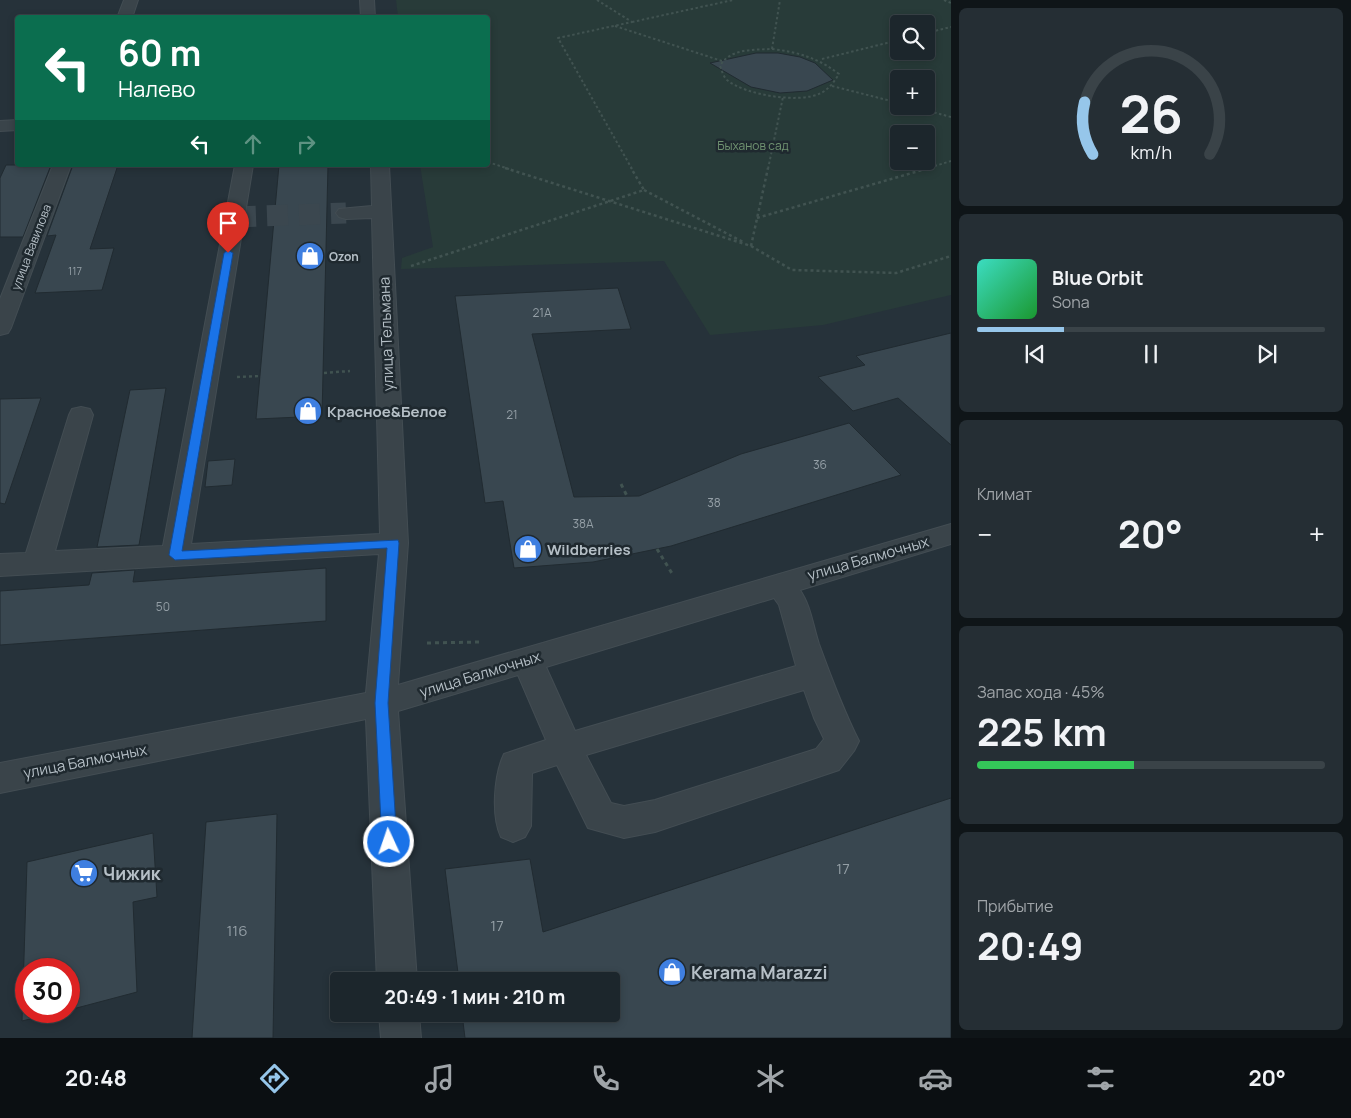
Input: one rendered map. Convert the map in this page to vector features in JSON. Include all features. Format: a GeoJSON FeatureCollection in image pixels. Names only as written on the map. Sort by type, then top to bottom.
{"type":"FeatureCollection","features":[{"type":"Feature","properties":{"kind":"street"},"geometry":{"type":"LineString","coordinates":[[125,15],[131,0]]}},
{"type":"Feature","properties":{"kind":"street"},"geometry":{"type":"LineString","coordinates":[[367,0],[368,15]]}},
{"type":"Feature","properties":{"kind":"street"},"geometry":{"type":"LineString","coordinates":[[0,126],[15,126]]}},
{"type":"Feature","properties":{"kind":"street","name":"улица Вавилова"},"geometry":{"type":"LineString","coordinates":[[0,328],[61,167]]}},
{"type":"Feature","properties":{"kind":"street"},"geometry":{"type":"LineString","coordinates":[[175,555],[244,167]]}},
{"type":"Feature","properties":{"kind":"street","name":"улица Тельмана"},"geometry":{"type":"LineString","coordinates":[[380,167],[394,543],[381,703],[396,972]]}},
{"type":"Feature","properties":{"kind":"street"},"geometry":{"type":"LineString","coordinates":[[346,213],[382,212]]}},
{"type":"Feature","properties":{"kind":"street"},"geometry":{"type":"LineString","coordinates":[[37,563],[81,414]]}},
{"type":"Feature","properties":{"kind":"street","name":"улица Балмочных"},"geometry":{"type":"LineString","coordinates":[[0,778],[381,703],[951,534]]}},
{"type":"Feature","properties":{"kind":"street"},"geometry":{"type":"LineString","coordinates":[[0,565],[394,543]]}},
{"type":"Feature","properties":{"kind":"street"},"geometry":{"type":"LineString","coordinates":[[527,660],[583,786],[600,816],[624,822],[655,816],[827,760],[842,741],[830,718],[814,674],[793,604],[780,584]]}},
{"type":"Feature","properties":{"kind":"street"},"geometry":{"type":"LineString","coordinates":[[513,826],[513,784],[516,764],[814,674]]}},
{"type":"Feature","properties":{"kind":"street"},"geometry":{"type":"LineString","coordinates":[[400,1022],[401,1038]]}},
{"type":"Feature","properties":{"kind":"path"},"geometry":{"type":"LineString","coordinates":[[597,0],[632,22]]}},
{"type":"Feature","properties":{"kind":"path"},"geometry":{"type":"LineString","coordinates":[[733,0],[558,38],[644,190],[751,246],[792,270],[896,273],[951,256]]}},
{"type":"Feature","properties":{"kind":"path"},"geometry":{"type":"LineString","coordinates":[[772,49],[780,0]]}},
{"type":"Feature","properties":{"kind":"path"},"geometry":{"type":"LineString","coordinates":[[944,0],[951,3]]}},
{"type":"Feature","properties":{"kind":"path"},"geometry":{"type":"LineString","coordinates":[[615,26],[722,61]]}},
{"type":"Feature","properties":{"kind":"path"},"geometry":{"type":"LineString","coordinates":[[935,31],[951,27]]}},
{"type":"Feature","properties":{"kind":"path"},"geometry":{"type":"LineString","coordinates":[[821,60],[890,42]]}},
{"type":"Feature","properties":{"kind":"path"},"geometry":{"type":"LineString","coordinates":[[772,49],[796,52],[821,60],[839,74],[832,86],[816,95],[783,97],[748,91],[725,78],[720,66],[722,61],[729,55],[752,50],[772,49]]}},
{"type":"Feature","properties":{"kind":"path"},"geometry":{"type":"LineString","coordinates":[[832,86],[890,101]]}},
{"type":"Feature","properties":{"kind":"path"},"geometry":{"type":"LineString","coordinates":[[751,246],[783,97]]}},
{"type":"Feature","properties":{"kind":"path"},"geometry":{"type":"LineString","coordinates":[[935,113],[951,117]]}},
{"type":"Feature","properties":{"kind":"path"},"geometry":{"type":"LineString","coordinates":[[757,218],[951,161]]}},
{"type":"Feature","properties":{"kind":"path"},"geometry":{"type":"LineString","coordinates":[[490,163],[751,246]]}},
{"type":"Feature","properties":{"kind":"path"},"geometry":{"type":"LineString","coordinates":[[411,266],[644,190]]}},
{"type":"Feature","properties":{"kind":"path"},"geometry":{"type":"LineString","coordinates":[[324,373],[350,371]]}},
{"type":"Feature","properties":{"kind":"path"},"geometry":{"type":"LineString","coordinates":[[621,484],[627,496]]}},
{"type":"Feature","properties":{"kind":"path"},"geometry":{"type":"LineString","coordinates":[[657,549],[673,575]]}},
{"type":"Feature","properties":{"kind":"green space","name":"Быханов сад"},"geometry":{"type":"Polygon","coordinates":[[[396,0],[951,0],[951,295],[823,325],[710,335],[664,261],[401,269],[402,258],[433,247],[420,167],[490,167],[490,15],[398,15],[396,0]]]}},
{"type":"Feature","properties":{"kind":"building"},"geometry":{"type":"Polygon","coordinates":[[[756,53],[778,53],[800,57],[815,63],[833,80],[807,91],[780,93],[751,87],[710,63],[756,53]]]}},
{"type":"Feature","properties":{"kind":"building"},"geometry":{"type":"Polygon","coordinates":[[[6,165],[15,165],[15,167],[50,167],[23,237],[0,237],[0,178],[6,165]]]}},
{"type":"Feature","properties":{"kind":"building"},"geometry":{"type":"Polygon","coordinates":[[[72,167],[117,167],[90,249],[114,248],[102,290],[35,293],[56,235],[47,236],[72,167]]]}},
{"type":"Feature","properties":{"kind":"building"},"geometry":{"type":"Polygon","coordinates":[[[279,167],[328,167],[322,416],[256,419],[279,167]]]}},
{"type":"Feature","properties":{"kind":"building"},"geometry":{"type":"Polygon","coordinates":[[[618,288],[631,329],[532,334],[574,497],[639,496],[741,454],[849,423],[901,475],[671,546],[593,562],[514,568],[503,501],[485,503],[455,296],[618,288]]]}},
{"type":"Feature","properties":{"kind":"building"},"geometry":{"type":"Polygon","coordinates":[[[951,333],[951,445],[898,398],[853,411],[818,377],[865,365],[856,356],[951,333]]]}},
{"type":"Feature","properties":{"kind":"building"},"geometry":{"type":"Polygon","coordinates":[[[166,388],[139,545],[97,547],[130,390],[166,388]]]}},
{"type":"Feature","properties":{"kind":"building"},"geometry":{"type":"Polygon","coordinates":[[[41,398],[5,504],[0,503],[0,399],[41,398]]]}},
{"type":"Feature","properties":{"kind":"building"},"geometry":{"type":"Polygon","coordinates":[[[235,459],[232,485],[205,487],[208,461],[235,459]]]}},
{"type":"Feature","properties":{"kind":"building"},"geometry":{"type":"Polygon","coordinates":[[[326,568],[326,621],[0,645],[0,591],[89,585],[92,573],[135,570],[133,582],[326,568]]]}},
{"type":"Feature","properties":{"kind":"building"},"geometry":{"type":"Polygon","coordinates":[[[951,798],[951,1038],[465,1038],[463,1022],[620,1022],[620,972],[458,972],[445,869],[530,859],[543,932],[951,798]]]}},
{"type":"Feature","properties":{"kind":"building"},"geometry":{"type":"Polygon","coordinates":[[[277,814],[273,1038],[192,1038],[206,822],[277,814]]]}},
{"type":"Feature","properties":{"kind":"building"},"geometry":{"type":"Polygon","coordinates":[[[153,833],[157,897],[133,902],[137,992],[80,1007],[80,958],[24,958],[27,862],[153,833]]]}},
{"type":"Feature","properties":{"kind":"tunnel"},"geometry":{"type":"LineString","coordinates":[[235,217],[346,213]]}},
{"type":"Feature","properties":{"kind":"place","name":"Ozon"},"geometry":{"type":"Point","coordinates":[310,256]}},
{"type":"Feature","properties":{"kind":"place","name":"Красное&Белое"},"geometry":{"type":"Point","coordinates":[308,411]}},
{"type":"Feature","properties":{"kind":"place","name":"Wildberries"},"geometry":{"type":"Point","coordinates":[528,549]}},
{"type":"Feature","properties":{"kind":"place","name":"Чижик"},"geometry":{"type":"Point","coordinates":[84,873]}},
{"type":"Feature","properties":{"kind":"place","name":"Kerama Marazzi"},"geometry":{"type":"Point","coordinates":[672,972]}},
{"type":"Feature","properties":{"kind":"route"},"geometry":{"type":"LineString","coordinates":[[228,253],[175,555],[394,543],[381,703],[389,842]]}}]}
